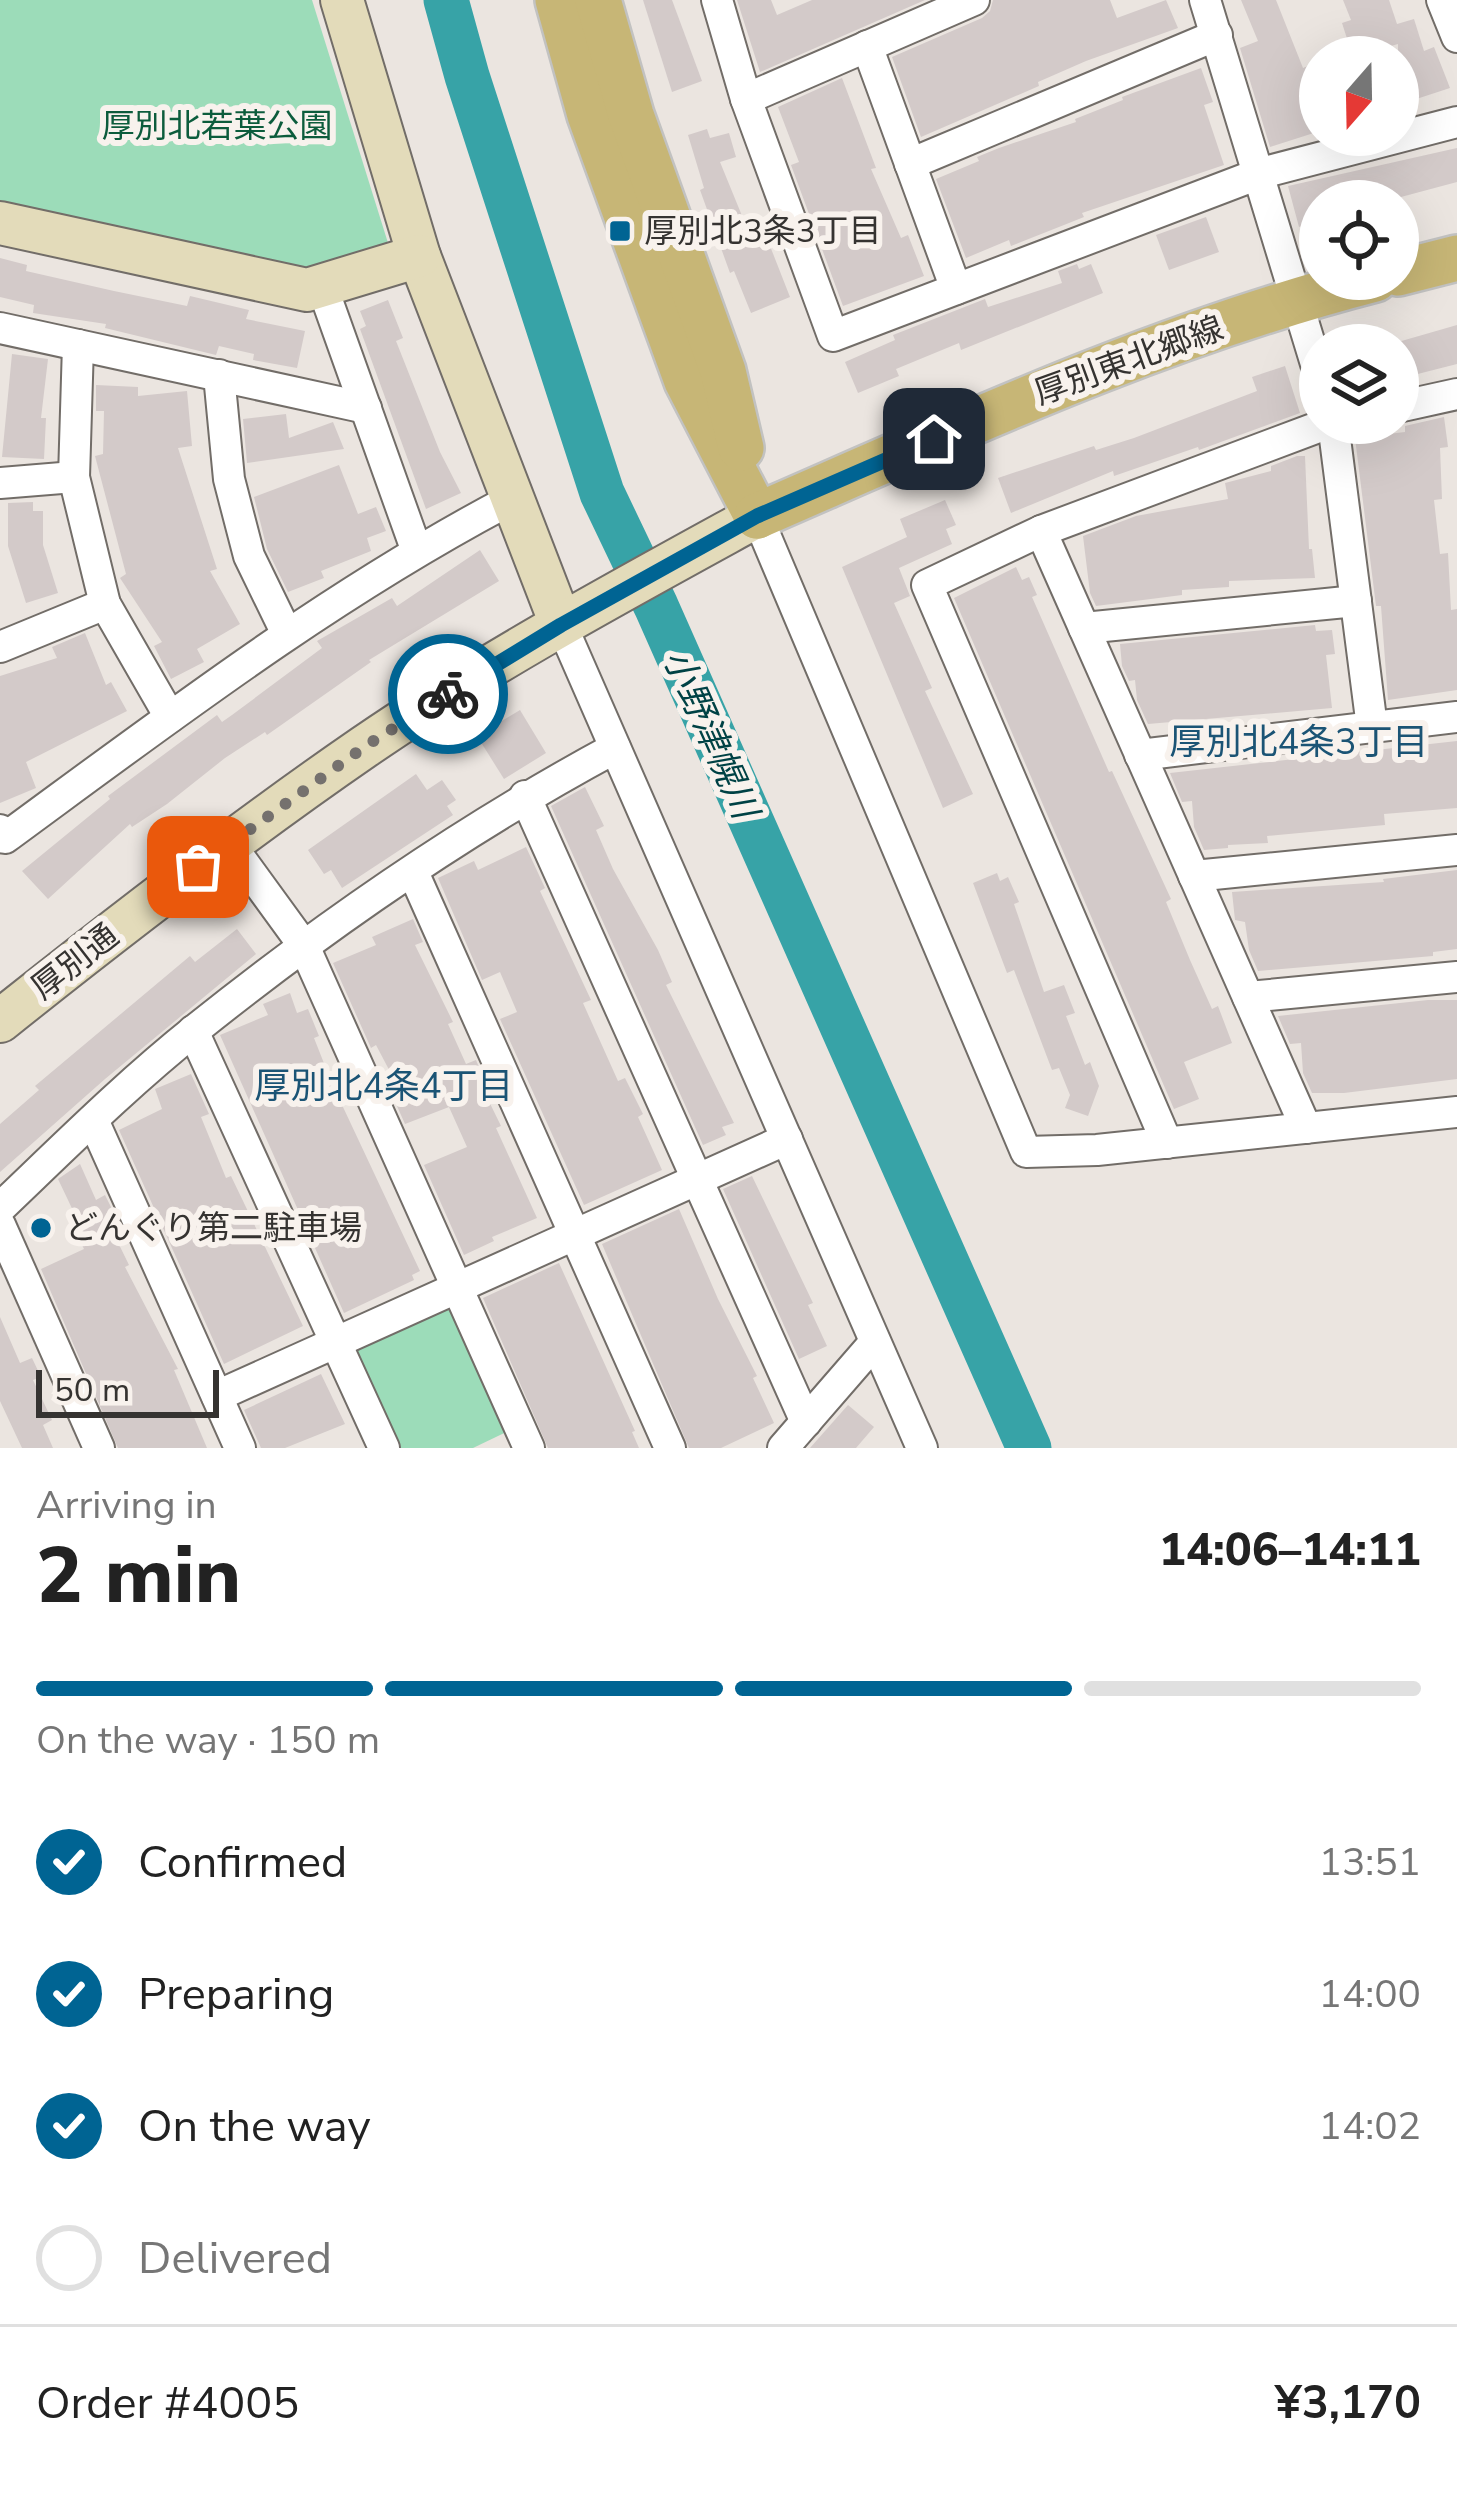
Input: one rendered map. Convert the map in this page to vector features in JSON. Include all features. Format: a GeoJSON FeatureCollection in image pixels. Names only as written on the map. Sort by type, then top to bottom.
{"type":"FeatureCollection","features":[{"type":"Feature","properties":{"kind":"main road"},"geometry":{"type":"LineString","coordinates":[[558,0],[590,115],[687,381],[757,516]]}},
{"type":"Feature","properties":{"kind":"main road"},"geometry":{"type":"LineString","coordinates":[[598,0],[631,115],[723,371],[757,516]]}},
{"type":"Feature","properties":{"kind":"main road"},"geometry":{"type":"LineString","coordinates":[[1419,268],[1457,258]]}},
{"type":"Feature","properties":{"kind":"main road","name":"厚別東北郷線"},"geometry":{"type":"LineString","coordinates":[[757,516],[1050,388],[1298,298]]}},
{"type":"Feature","properties":{"kind":"street"},"geometry":{"type":"LineString","coordinates":[[342,0],[419,256],[512,499],[579,614],[615,748],[917,1445]]}},
{"type":"Feature","properties":{"kind":"street"},"geometry":{"type":"LineString","coordinates":[[717,0],[746,99],[833,336],[1261,173],[1457,122]]}},
{"type":"Feature","properties":{"kind":"street"},"geometry":{"type":"LineString","coordinates":[[746,99],[974,0]]}},
{"type":"Feature","properties":{"kind":"street"},"geometry":{"type":"LineString","coordinates":[[1205,0],[1305,324]]}},
{"type":"Feature","properties":{"kind":"street"},"geometry":{"type":"LineString","coordinates":[[1442,0],[1457,37]]}},
{"type":"Feature","properties":{"kind":"street"},"geometry":{"type":"LineString","coordinates":[[910,164],[1216,35]]}},
{"type":"Feature","properties":{"kind":"street"},"geometry":{"type":"LineString","coordinates":[[866,46],[956,289]]}},
{"type":"Feature","properties":{"kind":"street"},"geometry":{"type":"LineString","coordinates":[[0,223],[308,290],[419,256]]}},
{"type":"Feature","properties":{"kind":"street"},"geometry":{"type":"LineString","coordinates":[[322,286],[416,549]]}},
{"type":"Feature","properties":{"kind":"street"},"geometry":{"type":"LineString","coordinates":[[0,328],[366,408]]}},
{"type":"Feature","properties":{"kind":"street"},"geometry":{"type":"LineString","coordinates":[[78,345],[74,477],[105,604],[170,717]]}},
{"type":"Feature","properties":{"kind":"street"},"geometry":{"type":"LineString","coordinates":[[219,376],[234,498],[249,556],[286,632]]}},
{"type":"Feature","properties":{"kind":"street"},"geometry":{"type":"LineString","coordinates":[[1419,402],[1457,394]]}},
{"type":"Feature","properties":{"kind":"street"},"geometry":{"type":"LineString","coordinates":[[1167,1143],[927,585],[1041,531],[1299,435]]}},
{"type":"Feature","properties":{"kind":"street"},"geometry":{"type":"LineString","coordinates":[[1334,444],[1372,727]]}},
{"type":"Feature","properties":{"kind":"street"},"geometry":{"type":"LineString","coordinates":[[0,483],[74,477]]}},
{"type":"Feature","properties":{"kind":"street"},"geometry":{"type":"LineString","coordinates":[[0,830],[5,838],[286,632],[416,549],[512,499]]}},
{"type":"Feature","properties":{"kind":"street"},"geometry":{"type":"LineString","coordinates":[[757,516],[1026,1152],[1167,1143],[1457,1112]]}},
{"type":"Feature","properties":{"kind":"street","name":"厚別通"},"geometry":{"type":"LineString","coordinates":[[0,1021],[229,843],[367,745],[579,614],[757,516]]}},
{"type":"Feature","properties":{"kind":"street"},"geometry":{"type":"LineString","coordinates":[[1041,531],[1306,1128]]}},
{"type":"Feature","properties":{"kind":"street"},"geometry":{"type":"LineString","coordinates":[[1084,628],[1356,601]]}},
{"type":"Feature","properties":{"kind":"street"},"geometry":{"type":"LineString","coordinates":[[0,646],[105,604]]}},
{"type":"Feature","properties":{"kind":"street"},"geometry":{"type":"LineString","coordinates":[[1140,754],[1457,716]]}},
{"type":"Feature","properties":{"kind":"street"},"geometry":{"type":"LineString","coordinates":[[0,1208],[193,1031],[304,946],[525,796],[615,748]]}},
{"type":"Feature","properties":{"kind":"street"},"geometry":{"type":"LineString","coordinates":[[525,796],[806,1421]]}},
{"type":"Feature","properties":{"kind":"street"},"geometry":{"type":"LineString","coordinates":[[229,843],[304,946],[529,1448]]}},
{"type":"Feature","properties":{"kind":"street"},"geometry":{"type":"LineString","coordinates":[[1194,876],[1457,850]]}},
{"type":"Feature","properties":{"kind":"street"},"geometry":{"type":"LineString","coordinates":[[413,872],[670,1448]]}},
{"type":"Feature","properties":{"kind":"street"},"geometry":{"type":"LineString","coordinates":[[1247,997],[1457,977]]}},
{"type":"Feature","properties":{"kind":"street"},"geometry":{"type":"LineString","coordinates":[[193,1031],[384,1448]]}},
{"type":"Feature","properties":{"kind":"street"},"geometry":{"type":"LineString","coordinates":[[93,1120],[240,1448]]}},
{"type":"Feature","properties":{"kind":"street"},"geometry":{"type":"LineString","coordinates":[[217,1396],[787,1139]]}},
{"type":"Feature","properties":{"kind":"street"},"geometry":{"type":"LineString","coordinates":[[0,1225],[99,1448]]}},
{"type":"Feature","properties":{"kind":"street"},"geometry":{"type":"LineString","coordinates":[[783,1448],[875,1342]]}},
{"type":"Feature","properties":{"kind":"green space","name":"厚別北若葉公園"},"geometry":{"type":"Polygon","coordinates":[[[0,0],[312,0],[388,243],[303,273],[0,208],[0,0]]]}},
{"type":"Feature","properties":{"kind":"green space"},"geometry":{"type":"Polygon","coordinates":[[[457,1288],[519,1426],[473,1448],[384,1448],[336,1343],[457,1288]]]}},
{"type":"Feature","properties":{"kind":"building"},"geometry":{"type":"Polygon","coordinates":[[[643,0],[672,0],[702,81],[672,92],[643,0]]]}},
{"type":"Feature","properties":{"kind":"building"},"geometry":{"type":"Polygon","coordinates":[[[737,0],[771,0],[777,15],[812,0],[925,0],[760,72],[737,0]]]}},
{"type":"Feature","properties":{"kind":"building"},"geometry":{"type":"Polygon","coordinates":[[[993,0],[1110,0],[1117,18],[1166,0],[1178,28],[1086,61],[921,137],[892,57],[982,18],[993,0]]]}},
{"type":"Feature","properties":{"kind":"building"},"geometry":{"type":"Polygon","coordinates":[[[1241,0],[1276,0],[1299,58],[1299,138],[1270,147],[1240,48],[1258,41],[1241,0]]]}},
{"type":"Feature","properties":{"kind":"building"},"geometry":{"type":"Polygon","coordinates":[[[1343,0],[1389,0],[1397,24],[1414,19],[1424,51],[1434,47],[1450,88],[1419,98],[1419,36],[1346,36],[1342,23],[1351,20],[1343,0]]]}},
{"type":"Feature","properties":{"kind":"building"},"geometry":{"type":"Polygon","coordinates":[[[1201,68],[1213,102],[1204,105],[1224,165],[1082,213],[1084,217],[1011,246],[1009,240],[966,258],[936,179],[979,161],[977,157],[1076,122],[1122,97],[1201,68]]]}},
{"type":"Feature","properties":{"kind":"building"},"geometry":{"type":"Polygon","coordinates":[[[842,78],[876,168],[871,169],[901,238],[908,235],[924,276],[843,306],[791,165],[799,162],[778,107],[842,78]]]}},
{"type":"Feature","properties":{"kind":"building"},"geometry":{"type":"Polygon","coordinates":[[[707,129],[710,138],[729,133],[736,157],[720,162],[747,228],[761,223],[790,297],[751,313],[734,271],[730,273],[700,190],[704,188],[688,135],[707,129]]]}},
{"type":"Feature","properties":{"kind":"building"},"geometry":{"type":"Polygon","coordinates":[[[1457,148],[1457,182],[1419,192],[1419,180],[1315,180],[1457,148]]]}},
{"type":"Feature","properties":{"kind":"building"},"geometry":{"type":"Polygon","coordinates":[[[1299,184],[1299,227],[1288,186],[1299,184]]]}},
{"type":"Feature","properties":{"kind":"building"},"geometry":{"type":"Polygon","coordinates":[[[1206,217],[1219,252],[1169,270],[1156,235],[1206,217]]]}},
{"type":"Feature","properties":{"kind":"building"},"geometry":{"type":"Polygon","coordinates":[[[0,258],[27,265],[26,271],[114,291],[187,306],[190,296],[249,310],[246,319],[305,331],[297,368],[253,360],[254,354],[219,346],[216,355],[105,328],[106,324],[33,313],[34,305],[0,297],[0,258]]]}},
{"type":"Feature","properties":{"kind":"building"},"geometry":{"type":"Polygon","coordinates":[[[1077,264],[1079,269],[1091,264],[1103,293],[961,350],[959,343],[896,369],[899,376],[858,393],[845,362],[895,340],[893,335],[985,299],[988,307],[1062,283],[1058,271],[1077,264]]]}},
{"type":"Feature","properties":{"kind":"building"},"geometry":{"type":"Polygon","coordinates":[[[388,300],[403,338],[396,341],[461,493],[426,509],[360,329],[366,326],[360,311],[388,300]]]}},
{"type":"Feature","properties":{"kind":"building"},"geometry":{"type":"Polygon","coordinates":[[[1457,325],[1457,364],[1419,374],[1419,336],[1457,325]]]}},
{"type":"Feature","properties":{"kind":"building"},"geometry":{"type":"Polygon","coordinates":[[[12,354],[48,359],[41,418],[46,418],[44,459],[2,457],[12,354]]]}},
{"type":"Feature","properties":{"kind":"building"},"geometry":{"type":"Polygon","coordinates":[[[1285,366],[1299,413],[1199,450],[1114,476],[1113,471],[1011,513],[998,478],[1094,446],[1096,450],[1134,438],[1257,391],[1252,377],[1285,366]]]}},
{"type":"Feature","properties":{"kind":"building"},"geometry":{"type":"Polygon","coordinates":[[[96,385],[138,387],[138,396],[187,391],[192,446],[178,448],[217,569],[210,571],[240,624],[197,649],[204,662],[171,679],[154,646],[162,642],[120,578],[126,574],[95,456],[103,454],[104,411],[96,411],[96,385]]]}},
{"type":"Feature","properties":{"kind":"building"},"geometry":{"type":"Polygon","coordinates":[[[286,414],[289,438],[333,422],[344,449],[247,463],[243,419],[286,414]]]}},
{"type":"Feature","properties":{"kind":"building"},"geometry":{"type":"Polygon","coordinates":[[[1444,417],[1448,447],[1440,448],[1442,499],[1434,500],[1440,554],[1448,553],[1451,610],[1457,609],[1457,690],[1388,700],[1381,606],[1376,606],[1356,444],[1419,444],[1419,423],[1444,417]]]}},
{"type":"Feature","properties":{"kind":"building"},"geometry":{"type":"Polygon","coordinates":[[[1305,456],[1309,549],[1315,578],[1229,581],[1229,587],[1182,590],[1182,595],[1096,606],[1083,536],[1136,516],[1228,499],[1225,483],[1271,471],[1271,466],[1305,456]]]}},
{"type":"Feature","properties":{"kind":"building"},"geometry":{"type":"Polygon","coordinates":[[[339,465],[358,514],[376,507],[386,531],[367,538],[371,551],[321,571],[324,578],[288,592],[267,549],[254,497],[339,465]]]}},
{"type":"Feature","properties":{"kind":"building"},"geometry":{"type":"Polygon","coordinates":[[[945,500],[956,525],[946,529],[952,544],[899,568],[910,596],[894,603],[932,688],[925,691],[973,794],[943,808],[842,567],[907,537],[900,519],[945,500]]]}},
{"type":"Feature","properties":{"kind":"building"},"geometry":{"type":"Polygon","coordinates":[[[33,502],[33,511],[43,511],[43,545],[58,593],[26,603],[8,546],[8,503],[33,502]]]}},
{"type":"Feature","properties":{"kind":"building"},"geometry":{"type":"Polygon","coordinates":[[[480,550],[499,581],[369,660],[267,735],[225,758],[167,804],[130,824],[48,899],[22,871],[108,796],[217,715],[222,722],[322,648],[317,641],[392,598],[397,606],[480,550]]]}},
{"type":"Feature","properties":{"kind":"building"},"geometry":{"type":"Polygon","coordinates":[[[1016,567],[1022,580],[1029,577],[1037,595],[1032,597],[1109,772],[1171,899],[1166,902],[1190,960],[1212,1009],[1218,1006],[1232,1043],[1184,1062],[1199,1099],[1174,1109],[954,598],[1016,567]]]}},
{"type":"Feature","properties":{"kind":"building"},"geometry":{"type":"Polygon","coordinates":[[[1315,625],[1316,631],[1332,630],[1335,654],[1326,655],[1332,708],[1148,724],[1137,700],[1135,680],[1129,681],[1122,666],[1120,644],[1315,625]]]}},
{"type":"Feature","properties":{"kind":"building"},"geometry":{"type":"Polygon","coordinates":[[[85,633],[106,685],[111,682],[127,711],[26,762],[36,788],[0,803],[0,676],[57,658],[52,647],[85,633]]]}},
{"type":"Feature","properties":{"kind":"building"},"geometry":{"type":"Polygon","coordinates":[[[520,710],[546,753],[504,779],[477,736],[520,710]]]}},
{"type":"Feature","properties":{"kind":"building"},"geometry":{"type":"Polygon","coordinates":[[[1457,741],[1457,808],[1384,814],[1385,825],[1267,836],[1268,843],[1228,848],[1204,850],[1194,827],[1192,801],[1182,802],[1170,773],[1457,741]]]}},
{"type":"Feature","properties":{"kind":"building"},"geometry":{"type":"Polygon","coordinates":[[[416,774],[427,790],[442,780],[456,800],[447,806],[453,815],[342,888],[331,870],[324,874],[308,850],[416,774]]]}},
{"type":"Feature","properties":{"kind":"building"},"geometry":{"type":"Polygon","coordinates":[[[585,787],[604,826],[596,830],[613,869],[658,950],[672,982],[666,985],[734,1123],[722,1127],[726,1135],[703,1145],[551,806],[585,787]]]}},
{"type":"Feature","properties":{"kind":"building"},"geometry":{"type":"Polygon","coordinates":[[[526,847],[545,888],[540,891],[591,1000],[583,1003],[618,1081],[625,1078],[643,1114],[638,1117],[662,1170],[584,1205],[500,1019],[517,1012],[500,972],[482,980],[438,878],[474,861],[478,870],[526,847]]]}},
{"type":"Feature","properties":{"kind":"building"},"geometry":{"type":"Polygon","coordinates":[[[1457,870],[1457,949],[1433,952],[1433,956],[1258,971],[1245,922],[1235,920],[1232,892],[1384,882],[1457,870]]]}},
{"type":"Feature","properties":{"kind":"building"},"geometry":{"type":"Polygon","coordinates":[[[997,873],[1000,881],[1008,877],[1019,902],[1014,904],[1044,992],[1064,985],[1075,1013],[1066,1016],[1085,1065],[1090,1062],[1099,1086],[1088,1116],[1065,1108],[1070,1095],[1059,1068],[1052,1070],[1014,970],[1007,973],[973,883],[997,873]]]}},
{"type":"Feature","properties":{"kind":"building"},"geometry":{"type":"Polygon","coordinates":[[[413,919],[423,942],[415,945],[453,1022],[448,1024],[466,1064],[476,1060],[484,1079],[479,1081],[501,1126],[496,1128],[537,1218],[464,1255],[424,1165],[467,1147],[449,1107],[405,1124],[388,1086],[396,1083],[376,1045],[371,1048],[333,963],[376,945],[372,937],[413,919]]]}},
{"type":"Feature","properties":{"kind":"building"},"geometry":{"type":"Polygon","coordinates":[[[237,929],[256,954],[0,1172],[0,1124],[39,1090],[35,1086],[190,956],[195,962],[237,929]]]}},
{"type":"Feature","properties":{"kind":"building"},"geometry":{"type":"Polygon","coordinates":[[[290,993],[297,1013],[308,1009],[333,1086],[337,1085],[420,1271],[412,1275],[414,1280],[344,1313],[220,1035],[268,1015],[263,1004],[290,993]]]}},
{"type":"Feature","properties":{"kind":"building"},"geometry":{"type":"Polygon","coordinates":[[[1457,1000],[1457,1079],[1312,1093],[1303,1073],[1301,1043],[1290,1044],[1278,1016],[1457,1000]]]}},
{"type":"Feature","properties":{"kind":"building"},"geometry":{"type":"Polygon","coordinates":[[[191,1074],[209,1114],[201,1117],[226,1178],[231,1176],[303,1326],[224,1364],[119,1130],[162,1109],[155,1089],[191,1074]]]}},
{"type":"Feature","properties":{"kind":"building"},"geometry":{"type":"Polygon","coordinates":[[[80,1164],[96,1200],[105,1195],[110,1205],[114,1214],[106,1218],[129,1265],[125,1267],[178,1369],[174,1370],[207,1448],[118,1448],[41,1269],[84,1249],[82,1245],[88,1242],[58,1179],[80,1164]]]}},
{"type":"Feature","properties":{"kind":"building"},"geometry":{"type":"Polygon","coordinates":[[[752,1176],[813,1303],[808,1305],[827,1346],[799,1359],[723,1189],[752,1176]]]}},
{"type":"Feature","properties":{"kind":"building"},"geometry":{"type":"Polygon","coordinates":[[[679,1209],[774,1423],[721,1448],[689,1448],[602,1244],[679,1209]]]}},
{"type":"Feature","properties":{"kind":"building"},"geometry":{"type":"Polygon","coordinates":[[[559,1263],[639,1448],[548,1448],[483,1298],[559,1263]]]}},
{"type":"Feature","properties":{"kind":"building"},"geometry":{"type":"Polygon","coordinates":[[[0,1317],[20,1363],[32,1358],[41,1377],[33,1380],[52,1420],[43,1425],[53,1448],[22,1448],[0,1401],[0,1317]]]}},
{"type":"Feature","properties":{"kind":"building"},"geometry":{"type":"Polygon","coordinates":[[[321,1374],[345,1424],[285,1448],[261,1448],[244,1410],[321,1374]]]}},
{"type":"Feature","properties":{"kind":"building"},"geometry":{"type":"Polygon","coordinates":[[[848,1405],[874,1427],[856,1448],[810,1448],[848,1405]]]}},
{"type":"Feature","properties":{"kind":"waterway","name":"小野津幌川"},"geometry":{"type":"LineString","coordinates":[[446,0],[602,493],[1029,1448]]}},
{"type":"Feature","properties":{"kind":"way so far"},"geometry":{"type":"LineString","coordinates":[[198,867],[367,745],[448,694]]}},
{"type":"Feature","properties":{"kind":"place","name":"厚別北3条3丁目"},"geometry":{"type":"Point","coordinates":[620,231]}},
{"type":"Feature","properties":{"kind":"place","name":"どんぐり第二駐車場"},"geometry":{"type":"Point","coordinates":[41,1228]}},
{"type":"Feature","properties":{"kind":"district","name":"厚別北4条3丁目"},"geometry":{"type":"Point","coordinates":[1299,742]}},
{"type":"Feature","properties":{"kind":"district","name":"厚別北4条4丁目"},"geometry":{"type":"Point","coordinates":[384,1086]}},
{"type":"Feature","properties":{"kind":"route"},"geometry":{"type":"LineString","coordinates":[[448,694],[757,516],[934,439]]}}]}
